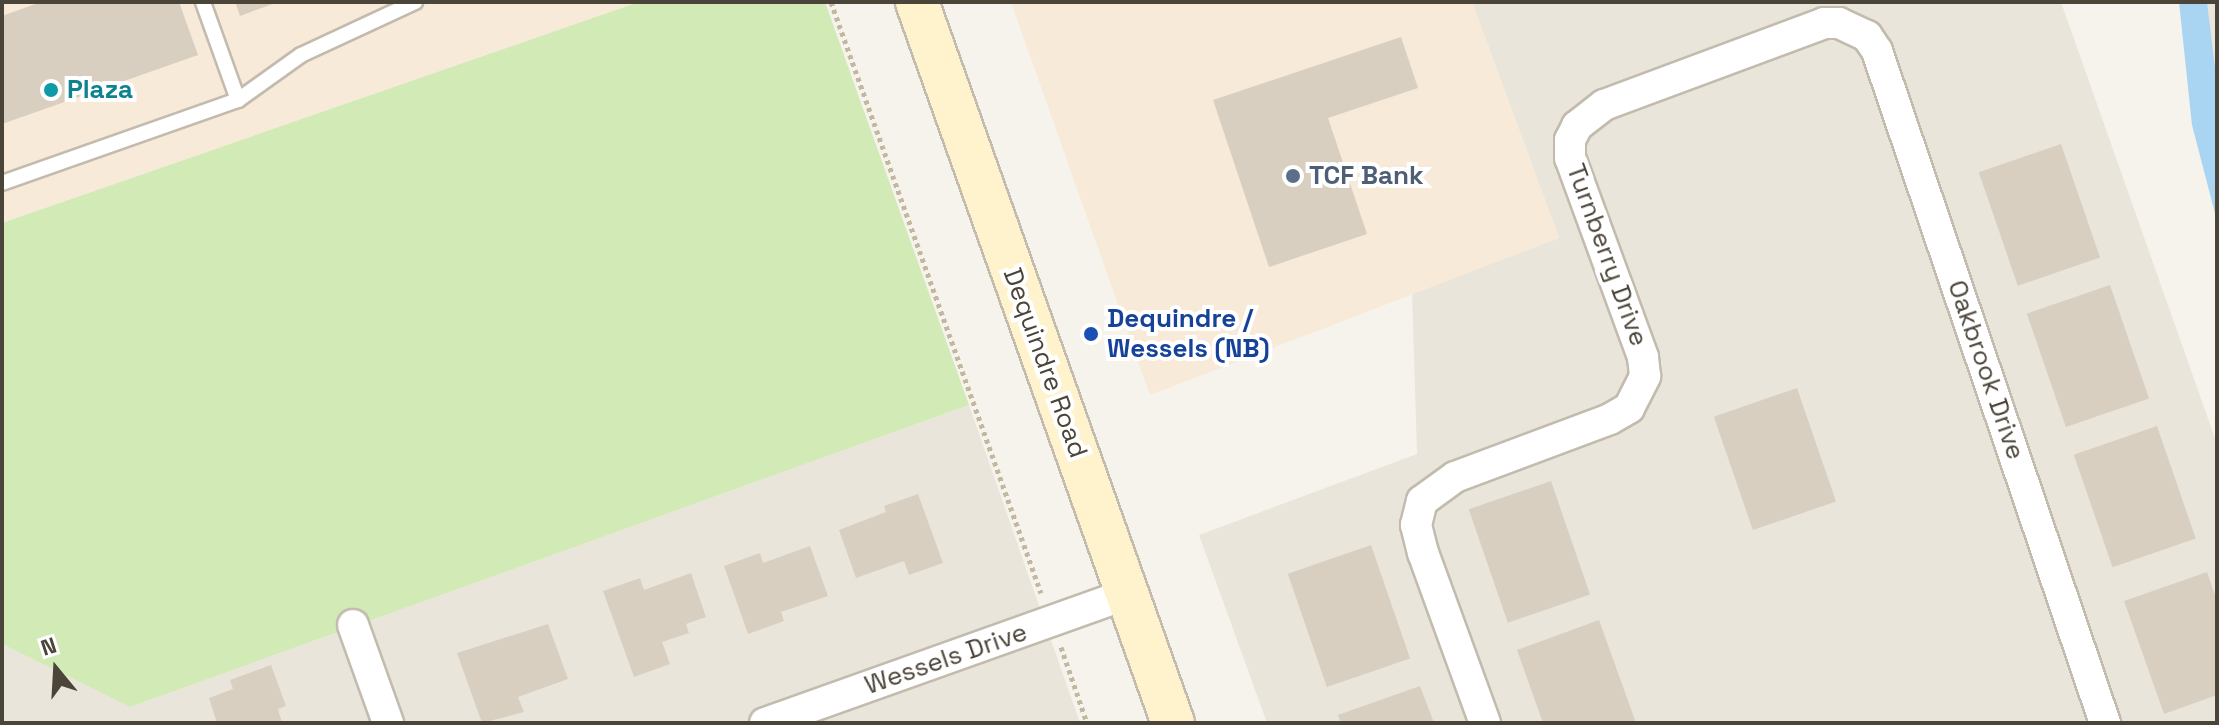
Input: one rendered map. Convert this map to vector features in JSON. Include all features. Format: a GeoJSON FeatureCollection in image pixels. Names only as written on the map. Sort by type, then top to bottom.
{"type":"FeatureCollection","features":[{"type":"Feature","properties":{"kind":"main road","name":"Dequindre Road"},"geometry":{"type":"LineString","coordinates":[[917,2],[1173,723]]}},
{"type":"Feature","properties":{"kind":"street","name":"Turnberry Drive"},"geometry":{"type":"LineString","coordinates":[[1485,723],[1423,553],[1416,525],[1422,501],[1455,477],[1610,419],[1629,408],[1645,376],[1643,357],[1570,158],[1570,140],[1577,126],[1604,105],[1824,23],[1852,28]]}},
{"type":"Feature","properties":{"kind":"street","name":"Oakbrook Drive"},"geometry":{"type":"LineString","coordinates":[[1852,28],[1877,51],[2105,723]]}},
{"type":"Feature","properties":{"kind":"street","name":"Wessels Drive"},"geometry":{"type":"LineString","coordinates":[[765,723],[1127,594]]}},
{"type":"Feature","properties":{"kind":"street"},"geometry":{"type":"LineString","coordinates":[[353,625],[388,723]]}},
{"type":"Feature","properties":{"kind":"lane"},"geometry":{"type":"LineString","coordinates":[[203,2],[238,100]]}},
{"type":"Feature","properties":{"kind":"lane"},"geometry":{"type":"LineString","coordinates":[[2,183],[238,100],[301,55],[415,2]]}},
{"type":"Feature","properties":{"kind":"path"},"geometry":{"type":"LineString","coordinates":[[831,2],[1044,601]]}},
{"type":"Feature","properties":{"kind":"path"},"geometry":{"type":"LineString","coordinates":[[1059,642],[1087,723]]}},
{"type":"Feature","properties":{"kind":"shaded area"},"geometry":{"type":"Polygon","coordinates":[[[2,2],[639,2],[2,223],[2,2]]]}},
{"type":"Feature","properties":{"kind":"shaded area"},"geometry":{"type":"Polygon","coordinates":[[[1011,2],[1472,2],[1559,238],[1150,395],[1011,2]]]}},
{"type":"Feature","properties":{"kind":"shaded area"},"geometry":{"type":"Polygon","coordinates":[[[1472,2],[2061,2],[2217,444],[2217,723],[1267,723],[1199,535],[1417,454],[1412,292],[1559,238],[1472,2]]]}},
{"type":"Feature","properties":{"kind":"shaded area"},"geometry":{"type":"Polygon","coordinates":[[[2199,2],[2217,2],[2217,145],[2199,2]]]}},
{"type":"Feature","properties":{"kind":"shaded area"},"geometry":{"type":"Polygon","coordinates":[[[969,405],[1080,723],[2,723],[2,644],[130,707],[969,405]]]}},
{"type":"Feature","properties":{"kind":"green space"},"geometry":{"type":"Polygon","coordinates":[[[639,2],[825,2],[969,405],[130,707],[2,644],[2,223],[639,2]]]}},
{"type":"Feature","properties":{"kind":"water"},"geometry":{"type":"Polygon","coordinates":[[[2179,2],[2207,2],[2217,84],[2217,221],[2192,125],[2179,2]]]}},
{"type":"Feature","properties":{"kind":"building","name":"Plaza"},"geometry":{"type":"Polygon","coordinates":[[[41,2],[179,2],[198,55],[2,124],[2,16],[41,2]]]}},
{"type":"Feature","properties":{"kind":"building"},"geometry":{"type":"Polygon","coordinates":[[[235,2],[278,2],[240,16],[235,2]]]}},
{"type":"Feature","properties":{"kind":"building","name":"TCF Bank"},"geometry":{"type":"Polygon","coordinates":[[[1401,37],[1418,88],[1328,118],[1367,234],[1269,267],[1213,100],[1401,37]]]}},
{"type":"Feature","properties":{"kind":"building"},"geometry":{"type":"Polygon","coordinates":[[[2061,144],[2100,257],[2018,286],[1979,172],[2061,144]]]}},
{"type":"Feature","properties":{"kind":"building"},"geometry":{"type":"Polygon","coordinates":[[[2110,285],[2149,398],[2066,427],[2027,314],[2110,285]]]}},
{"type":"Feature","properties":{"kind":"building"},"geometry":{"type":"Polygon","coordinates":[[[1797,388],[1836,501],[1753,530],[1714,417],[1797,388]]]}},
{"type":"Feature","properties":{"kind":"building"},"geometry":{"type":"Polygon","coordinates":[[[2157,426],[2196,539],[2113,567],[2074,455],[2157,426]]]}},
{"type":"Feature","properties":{"kind":"building"},"geometry":{"type":"Polygon","coordinates":[[[1551,481],[1590,594],[1508,623],[1469,509],[1551,481]]]}},
{"type":"Feature","properties":{"kind":"building"},"geometry":{"type":"Polygon","coordinates":[[[918,494],[943,563],[909,575],[904,561],[856,578],[839,530],[886,512],[884,506],[918,494]]]}},
{"type":"Feature","properties":{"kind":"building"},"geometry":{"type":"Polygon","coordinates":[[[1371,545],[1410,658],[1327,687],[1288,574],[1371,545]]]}},
{"type":"Feature","properties":{"kind":"building"},"geometry":{"type":"Polygon","coordinates":[[[810,546],[828,596],[781,612],[784,621],[748,634],[724,566],[760,553],[763,563],[810,546]]]}},
{"type":"Feature","properties":{"kind":"building"},"geometry":{"type":"Polygon","coordinates":[[[2207,572],[2217,601],[2217,695],[2164,714],[2124,601],[2207,572]]]}},
{"type":"Feature","properties":{"kind":"building"},"geometry":{"type":"Polygon","coordinates":[[[691,573],[706,617],[686,624],[689,633],[662,642],[670,664],[634,677],[603,591],[640,578],[644,590],[691,573]]]}},
{"type":"Feature","properties":{"kind":"building"},"geometry":{"type":"Polygon","coordinates":[[[1599,620],[1636,723],[1543,723],[1517,650],[1599,620]]]}},
{"type":"Feature","properties":{"kind":"building"},"geometry":{"type":"Polygon","coordinates":[[[548,624],[568,679],[518,697],[524,712],[482,723],[457,653],[548,624]]]}},
{"type":"Feature","properties":{"kind":"building"},"geometry":{"type":"Polygon","coordinates":[[[271,665],[286,706],[278,709],[282,723],[217,723],[209,698],[233,689],[230,680],[271,665]]]}},
{"type":"Feature","properties":{"kind":"building"},"geometry":{"type":"Polygon","coordinates":[[[1420,686],[1434,723],[1341,723],[1338,715],[1420,686]]]}},
{"type":"Feature","properties":{"kind":"place","name":"Plaza"},"geometry":{"type":"Point","coordinates":[51,90]}},
{"type":"Feature","properties":{"kind":"place","name":"TCF Bank"},"geometry":{"type":"Point","coordinates":[1293,176]}},
{"type":"Feature","properties":{"kind":"place","name":"Dequindre / Wessels (NB)"},"geometry":{"type":"Point","coordinates":[1091,334]}}]}
